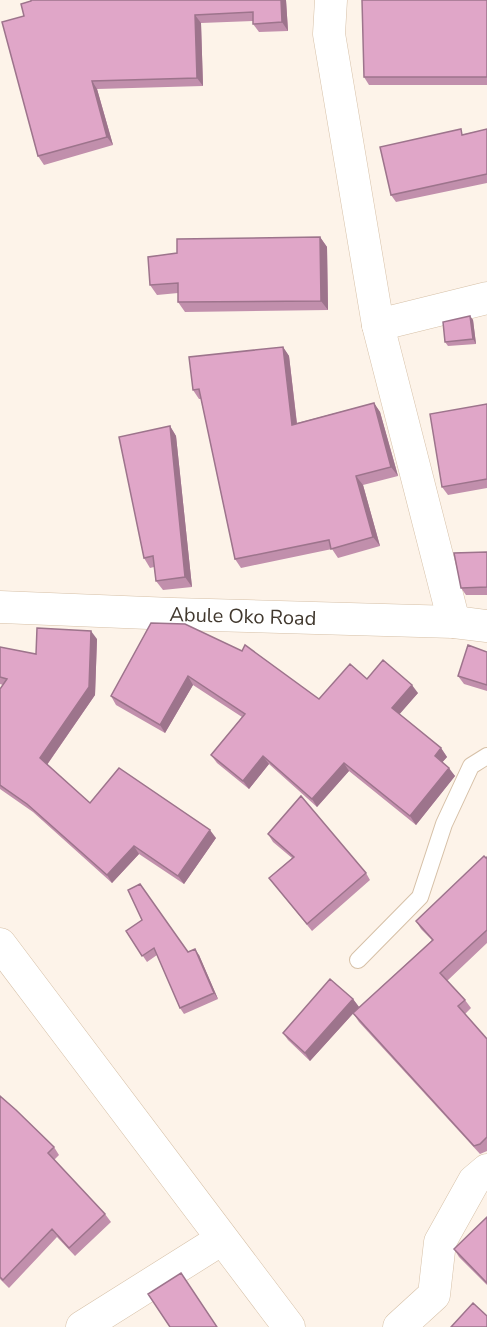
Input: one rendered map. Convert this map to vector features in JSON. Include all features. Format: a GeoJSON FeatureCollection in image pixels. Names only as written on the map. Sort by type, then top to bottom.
{"type":"FeatureCollection","features":[{"type":"Feature","properties":{"kind":"street"},"geometry":{"type":"LineString","coordinates":[[331,0],[329,34],[378,325],[454,622]]}},
{"type":"Feature","properties":{"kind":"street"},"geometry":{"type":"LineString","coordinates":[[378,325],[487,298]]}},
{"type":"Feature","properties":{"kind":"street","name":"Abule Oko Road"},"geometry":{"type":"LineString","coordinates":[[0,607],[454,622],[487,626]]}},
{"type":"Feature","properties":{"kind":"street"},"geometry":{"type":"LineString","coordinates":[[0,944],[289,1327]]}},
{"type":"Feature","properties":{"kind":"street"},"geometry":{"type":"LineString","coordinates":[[399,1327],[434,1295],[440,1242],[474,1181],[487,1170]]}},
{"type":"Feature","properties":{"kind":"street"},"geometry":{"type":"LineString","coordinates":[[82,1327],[222,1239]]}},
{"type":"Feature","properties":{"kind":"lane"},"geometry":{"type":"LineString","coordinates":[[358,960],[420,897],[444,824],[471,766],[487,756]]}},
{"type":"Feature","properties":{"kind":"building"},"geometry":{"type":"Polygon","coordinates":[[[31,0],[281,0],[282,22],[253,24],[253,12],[195,15],[197,78],[92,81],[107,137],[38,156],[2,22],[24,16],[21,4],[31,0]]]}},
{"type":"Feature","properties":{"kind":"building"},"geometry":{"type":"Polygon","coordinates":[[[362,0],[487,0],[487,77],[364,77],[362,0]]]}},
{"type":"Feature","properties":{"kind":"building"},"geometry":{"type":"Polygon","coordinates":[[[461,129],[462,135],[487,129],[487,174],[391,195],[380,147],[461,129]]]}},
{"type":"Feature","properties":{"kind":"building"},"geometry":{"type":"Polygon","coordinates":[[[320,237],[321,301],[178,302],[178,283],[150,285],[148,257],[177,253],[177,239],[320,237]]]}},
{"type":"Feature","properties":{"kind":"building"},"geometry":{"type":"Polygon","coordinates":[[[470,316],[473,339],[445,342],[443,322],[470,316]]]}},
{"type":"Feature","properties":{"kind":"building"},"geometry":{"type":"Polygon","coordinates":[[[283,347],[292,425],[374,403],[391,467],[356,476],[373,537],[331,549],[329,540],[235,559],[199,389],[193,390],[189,357],[283,347]]]}},
{"type":"Feature","properties":{"kind":"building"},"geometry":{"type":"Polygon","coordinates":[[[487,404],[487,479],[442,487],[430,414],[487,404]]]}},
{"type":"Feature","properties":{"kind":"building"},"geometry":{"type":"Polygon","coordinates":[[[170,426],[185,577],[156,581],[153,556],[144,558],[119,437],[170,426]]]}},
{"type":"Feature","properties":{"kind":"building"},"geometry":{"type":"Polygon","coordinates":[[[487,552],[487,587],[461,588],[454,553],[487,552]]]}},
{"type":"Feature","properties":{"kind":"building"},"geometry":{"type":"Polygon","coordinates":[[[151,623],[185,624],[242,651],[245,645],[319,699],[350,664],[367,679],[383,660],[412,685],[392,708],[441,748],[435,756],[449,768],[410,816],[344,763],[312,799],[263,756],[243,781],[211,755],[245,714],[188,676],[160,725],[111,696],[151,623]]]}},
{"type":"Feature","properties":{"kind":"building"},"geometry":{"type":"Polygon","coordinates":[[[37,628],[91,631],[89,687],[40,758],[90,803],[119,768],[210,830],[178,876],[134,846],[107,875],[27,804],[0,785],[0,689],[7,679],[0,677],[0,647],[36,654],[37,628]]]}},
{"type":"Feature","properties":{"kind":"building"},"geometry":{"type":"Polygon","coordinates":[[[468,645],[487,652],[487,685],[458,676],[468,645]]]}},
{"type":"Feature","properties":{"kind":"building"},"geometry":{"type":"Polygon","coordinates":[[[301,796],[366,873],[307,924],[269,878],[294,857],[268,834],[301,796]]]}},
{"type":"Feature","properties":{"kind":"building"},"geometry":{"type":"Polygon","coordinates":[[[484,856],[487,857],[487,930],[440,973],[465,1000],[458,1006],[487,1039],[487,1137],[474,1146],[353,1013],[433,940],[416,921],[484,856]]]}},
{"type":"Feature","properties":{"kind":"building"},"geometry":{"type":"Polygon","coordinates":[[[140,884],[188,952],[195,949],[214,993],[180,1008],[154,948],[142,956],[126,931],[142,920],[128,890],[140,884]]]}},
{"type":"Feature","properties":{"kind":"building"},"geometry":{"type":"Polygon","coordinates":[[[330,979],[353,999],[305,1053],[283,1033],[330,979]]]}},
{"type":"Feature","properties":{"kind":"building"},"geometry":{"type":"Polygon","coordinates":[[[0,1096],[54,1147],[48,1153],[105,1214],[69,1248],[52,1229],[3,1280],[0,1277],[0,1096]]]}},
{"type":"Feature","properties":{"kind":"building"},"geometry":{"type":"Polygon","coordinates":[[[487,1217],[487,1283],[454,1249],[487,1217]]]}},
{"type":"Feature","properties":{"kind":"building"},"geometry":{"type":"Polygon","coordinates":[[[181,1273],[217,1327],[170,1327],[148,1294],[181,1273]]]}},
{"type":"Feature","properties":{"kind":"building"},"geometry":{"type":"Polygon","coordinates":[[[473,1303],[487,1316],[487,1327],[451,1327],[473,1303]]]}}]}
